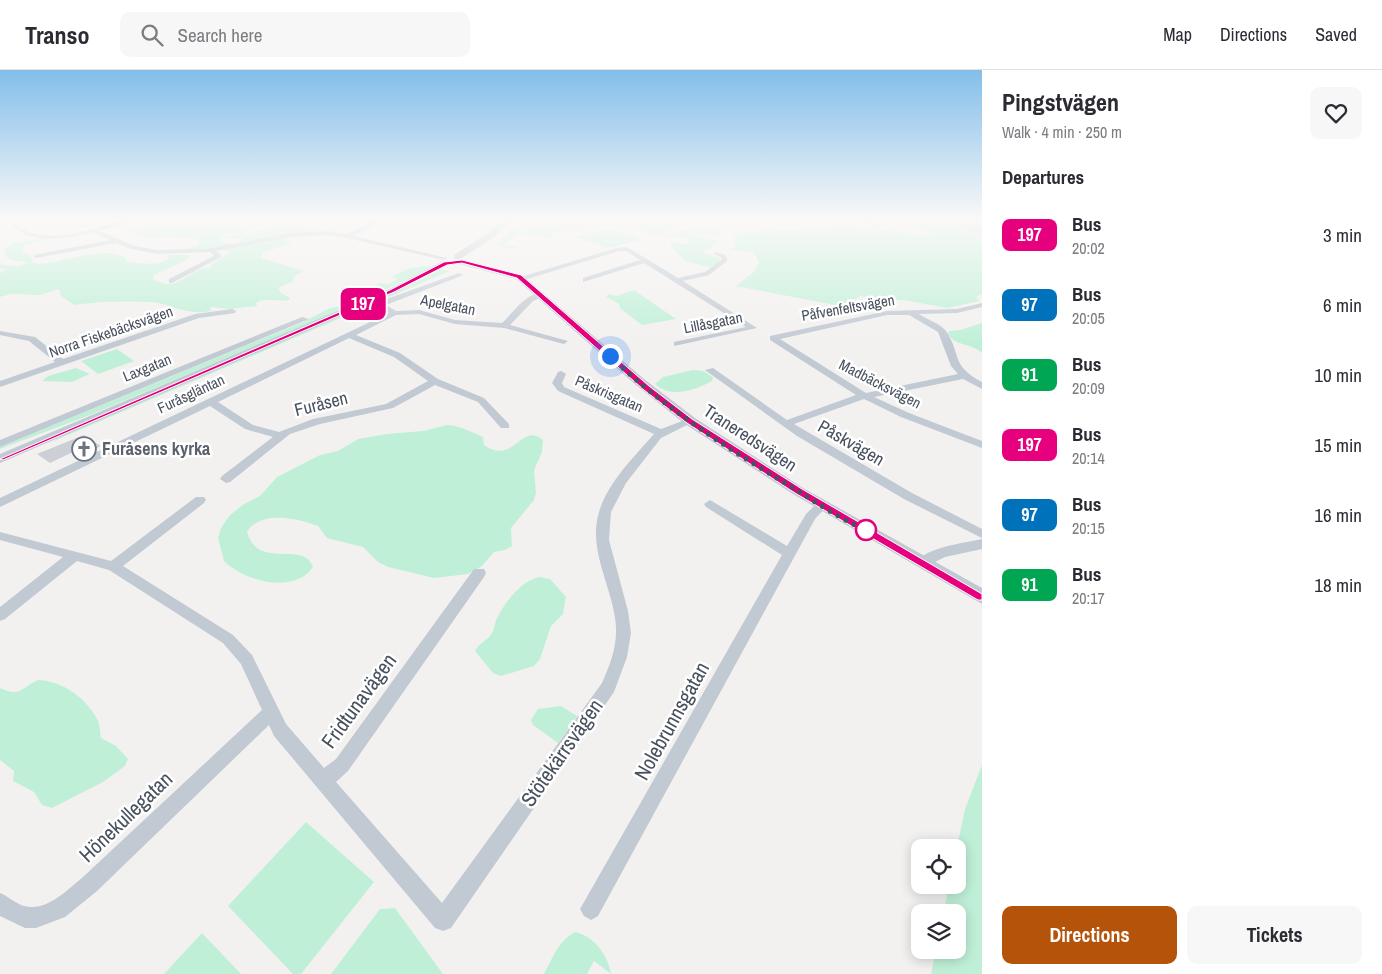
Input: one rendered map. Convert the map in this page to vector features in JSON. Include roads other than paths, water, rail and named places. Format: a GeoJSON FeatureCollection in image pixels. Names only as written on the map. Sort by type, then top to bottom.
{"type":"FeatureCollection","features":[{"type":"Feature","properties":{"kind":"street"},"geometry":{"type":"LineString","coordinates":[[172,282],[211,260]]}},
{"type":"Feature","properties":{"kind":"street"},"geometry":{"type":"LineString","coordinates":[[0,458],[385,294],[445,260]]}},
{"type":"Feature","properties":{"kind":"street","name":"Traneredsvägen"},"geometry":{"type":"LineString","coordinates":[[464,260],[521,278],[647,388],[690,421],[822,505],[982,597]]}},
{"type":"Feature","properties":{"kind":"street"},"geometry":{"type":"LineString","coordinates":[[521,278],[581,260]]}},
{"type":"Feature","properties":{"kind":"street"},"geometry":{"type":"LineString","coordinates":[[586,280],[645,260]]}},
{"type":"Feature","properties":{"kind":"street"},"geometry":{"type":"LineString","coordinates":[[646,260],[679,280],[710,273],[725,260]]}},
{"type":"Feature","properties":{"kind":"street","name":"Apelgatan"},"geometry":{"type":"LineString","coordinates":[[459,275],[381,305],[395,313],[419,312],[455,322],[504,326],[564,341]]}},
{"type":"Feature","properties":{"kind":"street","name":"Lillåsgatan"},"geometry":{"type":"LineString","coordinates":[[677,344],[753,328],[679,280]]}},
{"type":"Feature","properties":{"kind":"street"},"geometry":{"type":"LineString","coordinates":[[504,326],[530,299],[540,295]]}},
{"type":"Feature","properties":{"kind":"street"},"geometry":{"type":"LineString","coordinates":[[907,311],[958,311],[982,305]]}},
{"type":"Feature","properties":{"kind":"street","name":"Norra Fiskebäcksvägen"},"geometry":{"type":"LineString","coordinates":[[0,384],[198,316],[232,311]]}},
{"type":"Feature","properties":{"kind":"street","name":"Påfvenfeltsvägen"},"geometry":{"type":"LineString","coordinates":[[773,336],[884,313],[907,311],[936,325],[945,333],[953,361],[964,376],[982,386]]}},
{"type":"Feature","properties":{"kind":"street","name":"Furåsgläntan"},"geometry":{"type":"LineString","coordinates":[[0,503],[395,313]]}},
{"type":"Feature","properties":{"kind":"street","name":"Laxgatan"},"geometry":{"type":"LineString","coordinates":[[0,444],[305,319]]}},
{"type":"Feature","properties":{"kind":"street"},"geometry":{"type":"LineString","coordinates":[[0,334],[32,339],[62,363]]}},
{"type":"Feature","properties":{"kind":"street"},"geometry":{"type":"LineString","coordinates":[[349,335],[397,355],[435,381],[481,400],[505,426]]}},
{"type":"Feature","properties":{"kind":"street","name":"Madbäcksvägen"},"geometry":{"type":"LineString","coordinates":[[773,336],[776,342],[864,396],[905,415],[982,445]]}},
{"type":"Feature","properties":{"kind":"street","name":"Påskvägen"},"geometry":{"type":"LineString","coordinates":[[710,370],[785,424],[908,496],[982,534]]}},
{"type":"Feature","properties":{"kind":"street","name":"Påskrisgatan"},"geometry":{"type":"LineString","coordinates":[[561,374],[557,382],[561,390],[661,432]]}},
{"type":"Feature","properties":{"kind":"street"},"geometry":{"type":"LineString","coordinates":[[785,424],[864,396],[964,376]]}},
{"type":"Feature","properties":{"kind":"street","name":"Furåsen"},"geometry":{"type":"LineString","coordinates":[[226,480],[280,436],[317,421],[396,404],[435,381]]}},
{"type":"Feature","properties":{"kind":"street"},"geometry":{"type":"LineString","coordinates":[[211,402],[249,427],[280,436]]}},
{"type":"Feature","properties":{"kind":"street"},"geometry":{"type":"LineString","coordinates":[[661,432],[690,421]]}},
{"type":"Feature","properties":{"kind":"street","name":"Stötekärrsvägen"},"geometry":{"type":"LineString","coordinates":[[323,781],[444,920],[601,699],[615,672],[623,640],[623,623],[605,554],[602,532],[605,514],[619,486],[661,432]]}},
{"type":"Feature","properties":{"kind":"street"},"geometry":{"type":"LineString","coordinates":[[113,566],[200,500]]}},
{"type":"Feature","properties":{"kind":"street"},"geometry":{"type":"LineString","coordinates":[[710,504],[791,554]]}},
{"type":"Feature","properties":{"kind":"street","name":"Nolebrunnsgatan"},"geometry":{"type":"LineString","coordinates":[[591,909],[810,517],[822,505]]}},
{"type":"Feature","properties":{"kind":"street","name":"Fridtunavägen"},"geometry":{"type":"LineString","coordinates":[[0,536],[113,566],[228,639],[246,660],[280,730],[323,781],[342,765],[479,573]]}},
{"type":"Feature","properties":{"kind":"street"},"geometry":{"type":"LineString","coordinates":[[923,563],[941,553],[982,544]]}},
{"type":"Feature","properties":{"kind":"street"},"geometry":{"type":"LineString","coordinates":[[0,615],[74,556]]}},
{"type":"Feature","properties":{"kind":"street","name":"Hönekullegatan"},"geometry":{"type":"LineString","coordinates":[[0,903],[10,912],[24,919],[38,918],[66,904],[90,884],[272,711]]}},
{"type":"Feature","properties":{"kind":"place","name":"Furåsens kyrka"},"geometry":{"type":"Point","coordinates":[84,449]}}]}
